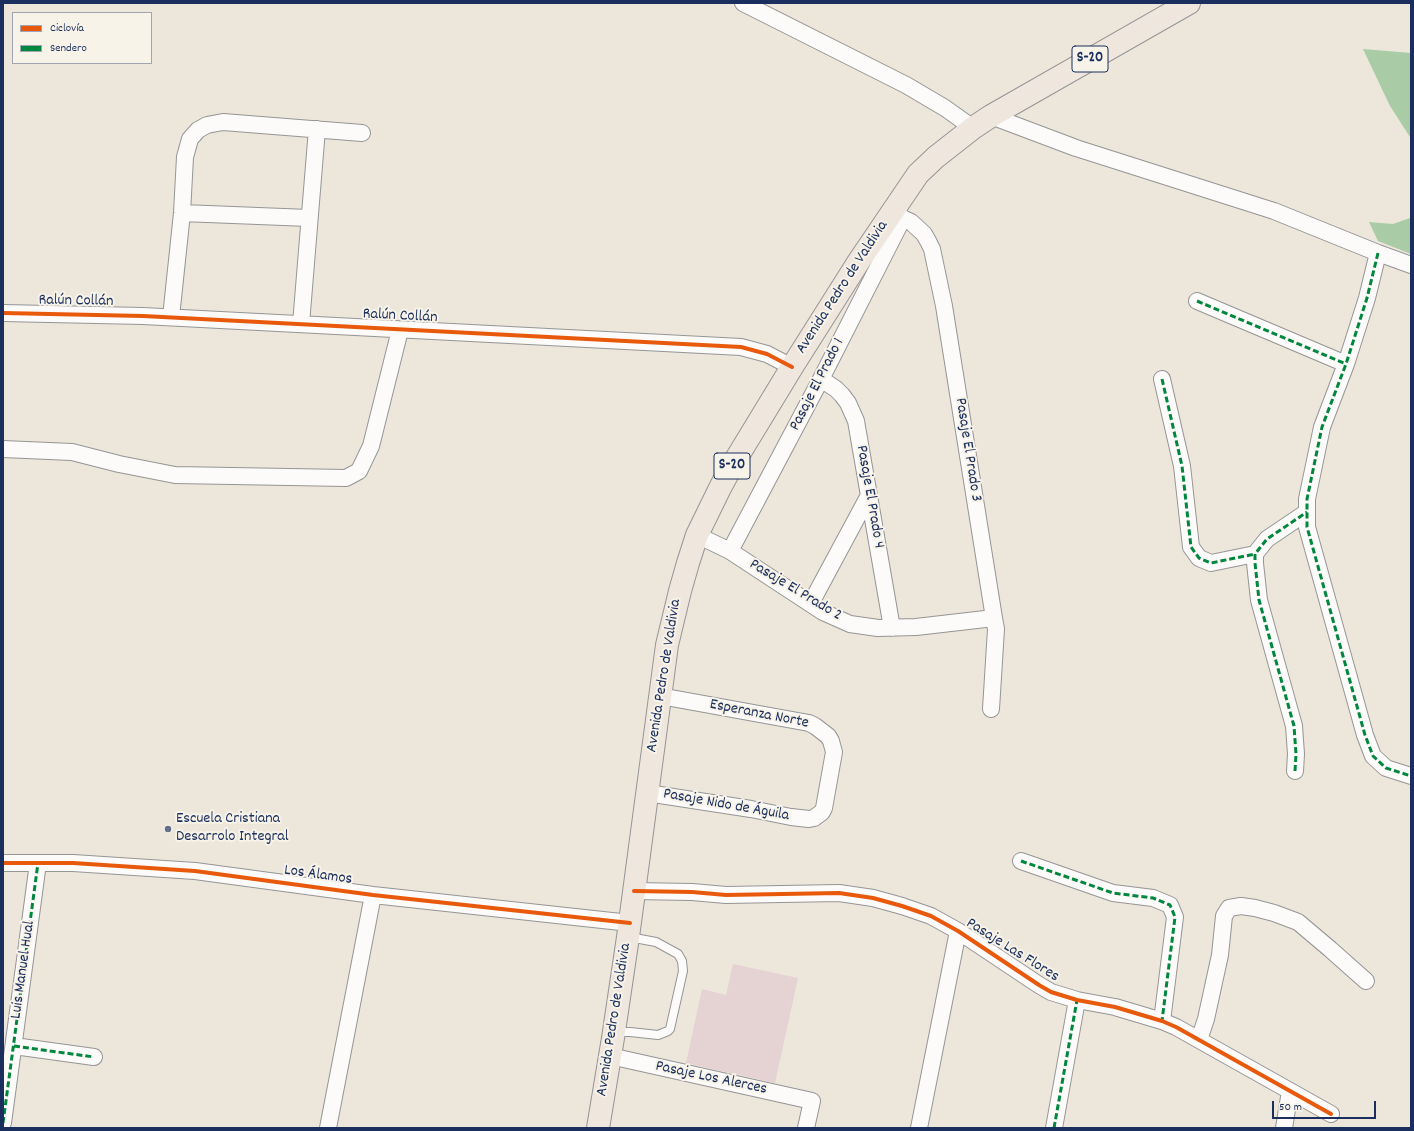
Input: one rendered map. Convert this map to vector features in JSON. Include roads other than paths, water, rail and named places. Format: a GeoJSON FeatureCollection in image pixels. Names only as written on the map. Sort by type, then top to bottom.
{"type":"FeatureCollection","features":[{"type":"Feature","properties":{"kind":"main road","name":"Avenida Pedro de Valdivia"},"geometry":{"type":"LineString","coordinates":[[598,1128],[629,930],[665,658],[672,619],[697,535],[733,464],[792,367],[897,215],[918,174],[936,157],[972,128],[991,116],[1189,3]]}},
{"type":"Feature","properties":{"kind":"street"},"geometry":{"type":"LineString","coordinates":[[743,3],[906,85],[945,108],[972,128]]}},
{"type":"Feature","properties":{"kind":"street"},"geometry":{"type":"LineString","coordinates":[[991,116],[1076,148],[1274,211],[1411,265]]}},
{"type":"Feature","properties":{"kind":"street"},"geometry":{"type":"LineString","coordinates":[[171,317],[182,213],[185,157],[190,139],[198,130],[207,125],[224,122],[362,132]]}},
{"type":"Feature","properties":{"kind":"street"},"geometry":{"type":"LineString","coordinates":[[301,324],[317,129]]}},
{"type":"Feature","properties":{"kind":"street"},"geometry":{"type":"LineString","coordinates":[[182,213],[309,218]]}},
{"type":"Feature","properties":{"kind":"street","name":"Pasaje El Prado 1"},"geometry":{"type":"LineString","coordinates":[[730,551],[821,379],[897,215]]}},
{"type":"Feature","properties":{"kind":"street","name":"Pasaje El Prado 3"},"geometry":{"type":"LineString","coordinates":[[897,215],[911,222],[924,234],[932,249],[944,306],[996,629],[991,709]]}},
{"type":"Feature","properties":{"kind":"street"},"geometry":{"type":"LineString","coordinates":[[1378,253],[1367,298],[1346,364],[1322,427],[1307,499],[1307,528],[1365,735],[1373,756],[1386,768],[1411,776]]}},
{"type":"Feature","properties":{"kind":"street"},"geometry":{"type":"LineString","coordinates":[[1197,301],[1346,364]]}},
{"type":"Feature","properties":{"kind":"street","name":"Ralún Collán"},"geometry":{"type":"LineString","coordinates":[[3,313],[171,317],[741,347],[766,354],[792,367]]}},
{"type":"Feature","properties":{"kind":"street"},"geometry":{"type":"LineString","coordinates":[[3,450],[72,452],[119,464],[175,475],[346,478],[359,471],[371,446],[400,330]]}},
{"type":"Feature","properties":{"kind":"street","name":"Pasaje El Prado 4"},"geometry":{"type":"LineString","coordinates":[[821,379],[833,386],[842,395],[852,411],[856,421],[892,628]]}},
{"type":"Feature","properties":{"kind":"street"},"geometry":{"type":"LineString","coordinates":[[1162,379],[1182,466],[1191,547],[1200,558],[1211,564],[1255,554],[1267,539],[1307,512]]}},
{"type":"Feature","properties":{"kind":"street"},"geometry":{"type":"LineString","coordinates":[[811,603],[868,497]]}},
{"type":"Feature","properties":{"kind":"street","name":"Pasaje El Prado 2"},"geometry":{"type":"LineString","coordinates":[[697,535],[730,551],[836,619],[850,624],[878,628],[916,627],[994,618]]}},
{"type":"Feature","properties":{"kind":"street"},"geometry":{"type":"LineString","coordinates":[[1255,554],[1260,600],[1294,726],[1296,754],[1295,771]]}},
{"type":"Feature","properties":{"kind":"street","name":"Esperanza Norte"},"geometry":{"type":"LineString","coordinates":[[660,696],[804,722],[815,726],[828,736],[834,752],[824,808],[818,816],[805,819]]}},
{"type":"Feature","properties":{"kind":"street","name":"Pasaje Nido de Águila"},"geometry":{"type":"LineString","coordinates":[[647,792],[805,819]]}},
{"type":"Feature","properties":{"kind":"street"},"geometry":{"type":"LineString","coordinates":[[1021,861],[1113,893],[1153,898],[1170,905],[1175,917],[1162,1021]]}},
{"type":"Feature","properties":{"kind":"street","name":"Los Álamos"},"geometry":{"type":"LineString","coordinates":[[3,863],[73,863],[194,871],[629,930]]}},
{"type":"Feature","properties":{"kind":"street","name":"Luis Manuel Hual"},"geometry":{"type":"LineString","coordinates":[[3,1123],[38,863]]}},
{"type":"Feature","properties":{"kind":"street","name":"Pasaje Las Flores"},"geometry":{"type":"LineString","coordinates":[[634,891],[692,892],[726,895],[839,894],[873,898],[902,906],[932,916],[958,931],[1051,992],[1076,1000],[1115,1007],[1162,1021],[1176,1027],[1331,1114]]}},
{"type":"Feature","properties":{"kind":"street"},"geometry":{"type":"LineString","coordinates":[[328,1128],[372,895]]}},
{"type":"Feature","properties":{"kind":"street"},"geometry":{"type":"LineString","coordinates":[[1199,1040],[1206,1019],[1220,955],[1224,916],[1228,908],[1241,906],[1255,908],[1298,922],[1366,981]]}},
{"type":"Feature","properties":{"kind":"street"},"geometry":{"type":"LineString","coordinates":[[919,1128],[958,931]]}},
{"type":"Feature","properties":{"kind":"street"},"geometry":{"type":"LineString","coordinates":[[1054,1128],[1076,1000]]}},
{"type":"Feature","properties":{"kind":"street"},"geometry":{"type":"LineString","coordinates":[[14,1046],[94,1057]]}},
{"type":"Feature","properties":{"kind":"street","name":"Pasaje Los Alerces"},"geometry":{"type":"LineString","coordinates":[[611,1047],[812,1101],[806,1128]]}},
{"type":"Feature","properties":{"kind":"street"},"geometry":{"type":"LineString","coordinates":[[1284,1128],[1290,1091]]}},
{"type":"Feature","properties":{"kind":"lane"},"geometry":{"type":"LineString","coordinates":[[611,1047],[623,1032],[662,1035],[670,1029],[683,970],[682,961],[678,954],[629,930]]}},
{"type":"Feature","properties":{"kind":"place","name":"Escuela Cristiana Desarrolo Integral"},"geometry":{"type":"Point","coordinates":[168,829]}}]}
